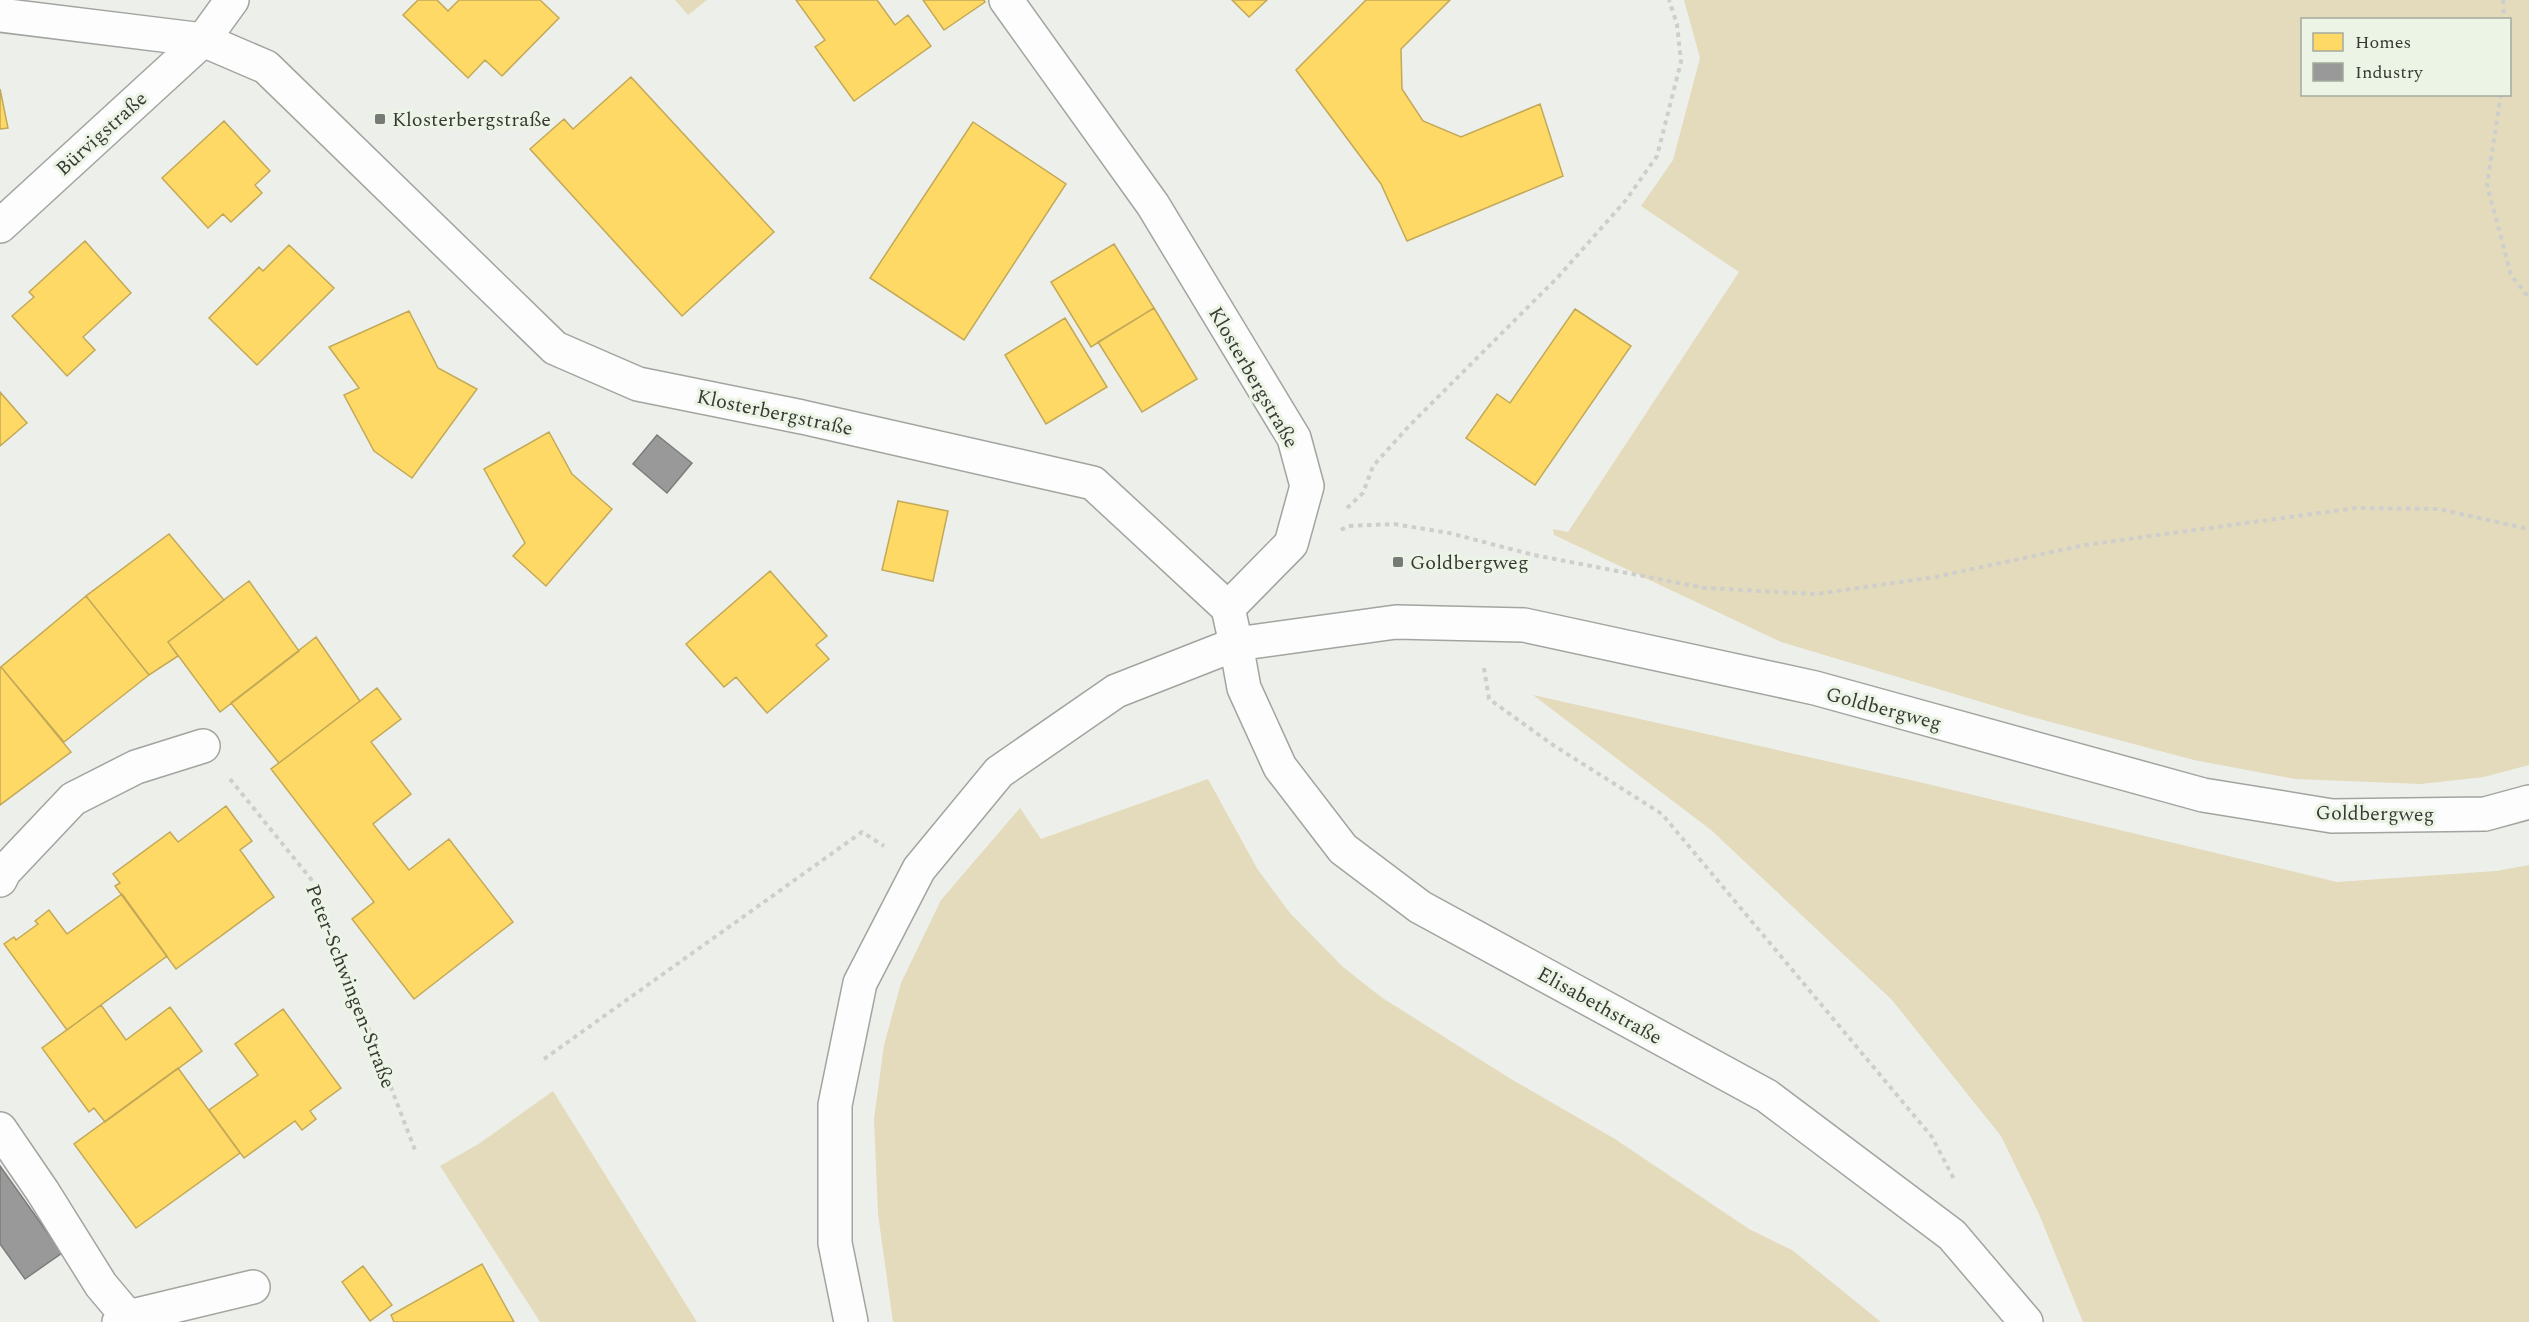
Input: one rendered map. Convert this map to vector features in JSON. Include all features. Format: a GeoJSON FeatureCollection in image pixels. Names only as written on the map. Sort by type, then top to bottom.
{"type":"FeatureCollection","features":[{"type":"Feature","properties":{"kind":"street","name":"Bürvigstraße"},"geometry":{"type":"LineString","coordinates":[[0,226],[203,40],[232,0]]}},
{"type":"Feature","properties":{"kind":"street","name":"Klosterbergstraße"},"geometry":{"type":"LineString","coordinates":[[0,15],[203,40],[266,67],[555,348],[638,384],[802,417],[1093,483],[1228,608],[1291,544],[1307,486],[1294,438],[1153,205],[1006,0]]}},
{"type":"Feature","properties":{"kind":"street"},"geometry":{"type":"LineString","coordinates":[[1228,608],[1236,644]]}},
{"type":"Feature","properties":{"kind":"street","name":"Goldbergweg"},"geometry":{"type":"LineString","coordinates":[[851,1322],[835,1243],[835,1105],[860,983],[919,868],[999,772],[1116,691],[1236,644],[1396,622],[1524,625],[1815,688],[2203,795],[2332,816],[2485,814],[2529,802]]}},
{"type":"Feature","properties":{"kind":"street","name":"Elisabethstraße"},"geometry":{"type":"LineString","coordinates":[[1236,644],[1244,688],[1280,767],[1343,849],[1420,907],[1767,1096],[1952,1235],[2026,1322]]}},
{"type":"Feature","properties":{"kind":"street"},"geometry":{"type":"LineString","coordinates":[[0,880],[4,872],[73,799],[136,768],[202,746]]}},
{"type":"Feature","properties":{"kind":"street"},"geometry":{"type":"LineString","coordinates":[[0,1129],[44,1192],[124,1320],[253,1287]]}},
{"type":"Feature","properties":{"kind":"path"},"geometry":{"type":"LineString","coordinates":[[1291,544],[1335,521],[1364,493],[1373,466],[1409,426],[1559,276],[1626,200],[1657,156],[1681,62],[1677,24],[1669,0]]}},
{"type":"Feature","properties":{"kind":"path"},"geometry":{"type":"LineString","coordinates":[[2503,0],[2504,18]]}},
{"type":"Feature","properties":{"kind":"path"},"geometry":{"type":"LineString","coordinates":[[2501,96],[2487,185],[2511,275],[2529,298]]}},
{"type":"Feature","properties":{"kind":"path"},"geometry":{"type":"LineString","coordinates":[[1449,533],[1534,555],[1706,588],[1816,594],[1935,578],[2085,545],[2356,508],[2438,508],[2529,529]]}},
{"type":"Feature","properties":{"kind":"path"},"geometry":{"type":"LineString","coordinates":[[1482,659],[1489,699],[1553,745],[1662,814],[1932,1137],[1972,1215],[1952,1235]]}},
{"type":"Feature","properties":{"kind":"path","name":"Peter-Schwingen-Straße"},"geometry":{"type":"LineString","coordinates":[[202,746],[311,879],[415,1150]]}},
{"type":"Feature","properties":{"kind":"path"},"geometry":{"type":"LineString","coordinates":[[544,1059],[862,832],[919,868]]}},
{"type":"Feature","properties":{"kind":"shaded area"},"geometry":{"type":"Polygon","coordinates":[[[675,0],[707,0],[688,15],[675,0]]]}},
{"type":"Feature","properties":{"kind":"shaded area"},"geometry":{"type":"Polygon","coordinates":[[[1684,0],[2529,0],[2529,765],[2484,777],[2421,784],[2295,779],[2194,760],[2028,716],[1781,642],[1554,535],[1553,529],[1568,532],[1739,272],[1641,206],[1673,160],[1700,58],[1684,0]]]}},
{"type":"Feature","properties":{"kind":"shaded area"},"geometry":{"type":"Polygon","coordinates":[[[1533,695],[1915,781],[2337,882],[2496,871],[2529,865],[2529,1322],[2083,1322],[2039,1214],[2001,1136],[1892,1000],[1711,830],[1533,695]]]}},
{"type":"Feature","properties":{"kind":"shaded area"},"geometry":{"type":"Polygon","coordinates":[[[1208,779],[1258,870],[1290,913],[1343,967],[1381,997],[1511,1079],[1615,1139],[1749,1229],[1792,1250],[1881,1322],[893,1322],[878,1214],[874,1119],[884,1045],[901,983],[941,900],[1020,808],[1041,839],[1208,779]]]}},
{"type":"Feature","properties":{"kind":"shaded area"},"geometry":{"type":"Polygon","coordinates":[[[553,1091],[697,1322],[540,1322],[440,1166],[480,1143],[553,1091]]]}},
{"type":"Feature","properties":{"kind":"building: Homes"},"geometry":{"type":"Polygon","coordinates":[[[418,0],[437,0],[448,11],[459,0],[540,0],[559,18],[502,76],[485,60],[468,78],[403,15],[418,0]]]}},
{"type":"Feature","properties":{"kind":"building: Homes"},"geometry":{"type":"Polygon","coordinates":[[[796,0],[877,0],[895,25],[908,15],[931,46],[854,101],[815,47],[825,40],[796,0]]]}},
{"type":"Feature","properties":{"kind":"building: Homes"},"geometry":{"type":"Polygon","coordinates":[[[923,0],[984,0],[985,2],[944,30],[923,0]]]}},
{"type":"Feature","properties":{"kind":"building: Homes"},"geometry":{"type":"Polygon","coordinates":[[[1232,0],[1267,0],[1249,17],[1232,0]]]}},
{"type":"Feature","properties":{"kind":"building: Homes"},"geometry":{"type":"Polygon","coordinates":[[[1366,0],[1450,0],[1401,49],[1402,89],[1423,121],[1461,137],[1540,104],[1563,176],[1407,241],[1381,184],[1296,70],[1366,0]]]}},
{"type":"Feature","properties":{"kind":"building: Homes"},"geometry":{"type":"Polygon","coordinates":[[[631,77],[774,232],[682,316],[530,149],[564,119],[573,129],[631,77]]]}},
{"type":"Feature","properties":{"kind":"building: Homes"},"geometry":{"type":"Polygon","coordinates":[[[0,89],[8,128],[0,129],[0,89]]]}},
{"type":"Feature","properties":{"kind":"building: Homes"},"geometry":{"type":"Polygon","coordinates":[[[224,121],[270,171],[255,185],[262,193],[231,222],[223,214],[208,228],[162,178],[224,121]]]}},
{"type":"Feature","properties":{"kind":"building: Homes"},"geometry":{"type":"Polygon","coordinates":[[[973,122],[1066,184],[964,340],[870,278],[973,122]]]}},
{"type":"Feature","properties":{"kind":"building: Homes"},"geometry":{"type":"Polygon","coordinates":[[[85,241],[131,293],[83,337],[95,350],[67,376],[12,316],[34,297],[29,292],[85,241]]]}},
{"type":"Feature","properties":{"kind":"building: Homes"},"geometry":{"type":"Polygon","coordinates":[[[1114,244],[1154,308],[1091,347],[1051,282],[1114,244]]]}},
{"type":"Feature","properties":{"kind":"building: Homes"},"geometry":{"type":"Polygon","coordinates":[[[289,245],[334,288],[257,365],[209,318],[259,267],[263,271],[289,245]]]}},
{"type":"Feature","properties":{"kind":"building: Homes"},"geometry":{"type":"Polygon","coordinates":[[[1154,308],[1197,379],[1142,412],[1098,342],[1154,308]]]}},
{"type":"Feature","properties":{"kind":"building: Homes"},"geometry":{"type":"Polygon","coordinates":[[[1575,309],[1631,346],[1535,485],[1466,438],[1497,394],[1510,403],[1575,309]]]}},
{"type":"Feature","properties":{"kind":"building: Homes"},"geometry":{"type":"Polygon","coordinates":[[[409,311],[438,368],[477,389],[412,478],[374,451],[344,395],[359,388],[329,347],[409,311]]]}},
{"type":"Feature","properties":{"kind":"building: Homes"},"geometry":{"type":"Polygon","coordinates":[[[1065,318],[1107,387],[1046,424],[1005,355],[1065,318]]]}},
{"type":"Feature","properties":{"kind":"building: Homes"},"geometry":{"type":"Polygon","coordinates":[[[0,392],[27,423],[0,446],[0,392]]]}},
{"type":"Feature","properties":{"kind":"building: Homes"},"geometry":{"type":"Polygon","coordinates":[[[549,432],[572,474],[612,509],[546,586],[513,556],[525,543],[484,469],[549,432]]]}},
{"type":"Feature","properties":{"kind":"building: Homes"},"geometry":{"type":"Polygon","coordinates":[[[898,501],[948,511],[933,581],[882,570],[898,501]]]}},
{"type":"Feature","properties":{"kind":"building: Homes"},"geometry":{"type":"Polygon","coordinates":[[[169,534],[224,600],[168,642],[178,656],[149,675],[86,596],[169,534]]]}},
{"type":"Feature","properties":{"kind":"building: Homes"},"geometry":{"type":"Polygon","coordinates":[[[770,571],[827,636],[816,645],[829,659],[767,713],[736,677],[724,687],[686,644],[770,571]]]}},
{"type":"Feature","properties":{"kind":"building: Homes"},"geometry":{"type":"Polygon","coordinates":[[[249,581],[299,651],[220,712],[168,642],[249,581]]]}},
{"type":"Feature","properties":{"kind":"building: Homes"},"geometry":{"type":"Polygon","coordinates":[[[86,596],[149,675],[64,742],[1,667],[86,596]]]}},
{"type":"Feature","properties":{"kind":"building: Homes"},"geometry":{"type":"Polygon","coordinates":[[[316,637],[360,701],[279,763],[231,703],[316,637]]]}},
{"type":"Feature","properties":{"kind":"building: Homes"},"geometry":{"type":"Polygon","coordinates":[[[0,668],[71,752],[0,805],[0,668]]]}},
{"type":"Feature","properties":{"kind":"building: Homes"},"geometry":{"type":"Polygon","coordinates":[[[377,688],[401,719],[371,742],[411,794],[373,824],[409,870],[449,839],[513,922],[414,999],[352,919],[374,902],[271,769],[377,688]]]}},
{"type":"Feature","properties":{"kind":"building: Homes"},"geometry":{"type":"Polygon","coordinates":[[[226,806],[252,841],[240,850],[274,897],[176,969],[115,886],[120,883],[113,874],[170,832],[178,842],[226,806]]]}},
{"type":"Feature","properties":{"kind":"building: Homes"},"geometry":{"type":"Polygon","coordinates":[[[122,894],[167,956],[67,1030],[4,944],[14,937],[16,940],[38,924],[35,921],[49,910],[67,934],[122,894]]]}},
{"type":"Feature","properties":{"kind":"building: Homes"},"geometry":{"type":"Polygon","coordinates":[[[101,1005],[126,1040],[170,1007],[202,1051],[105,1122],[94,1108],[89,1112],[42,1048],[101,1005]]]}},
{"type":"Feature","properties":{"kind":"building: Homes"},"geometry":{"type":"Polygon","coordinates":[[[283,1009],[341,1088],[310,1111],[316,1119],[302,1130],[295,1121],[244,1158],[209,1110],[258,1075],[235,1044],[283,1009]]]}},
{"type":"Feature","properties":{"kind":"building: Homes"},"geometry":{"type":"Polygon","coordinates":[[[178,1068],[240,1153],[136,1228],[74,1144],[178,1068]]]}},
{"type":"Feature","properties":{"kind":"building: Homes"},"geometry":{"type":"Polygon","coordinates":[[[482,1264],[514,1322],[394,1322],[391,1315],[482,1264]]]}},
{"type":"Feature","properties":{"kind":"building: Homes"},"geometry":{"type":"Polygon","coordinates":[[[363,1266],[392,1305],[370,1321],[342,1282],[363,1266]]]}},
{"type":"Feature","properties":{"kind":"building: Industry"},"geometry":{"type":"Polygon","coordinates":[[[657,435],[692,463],[667,493],[633,464],[657,435]]]}},
{"type":"Feature","properties":{"kind":"building: Industry"},"geometry":{"type":"Polygon","coordinates":[[[0,1166],[62,1253],[25,1279],[0,1244],[0,1166]]]}},
{"type":"Feature","properties":{"kind":"place","name":"Klosterbergstraße"},"geometry":{"type":"Point","coordinates":[380,119]}},
{"type":"Feature","properties":{"kind":"place","name":"Goldbergweg"},"geometry":{"type":"Point","coordinates":[1398,562]}}]}
